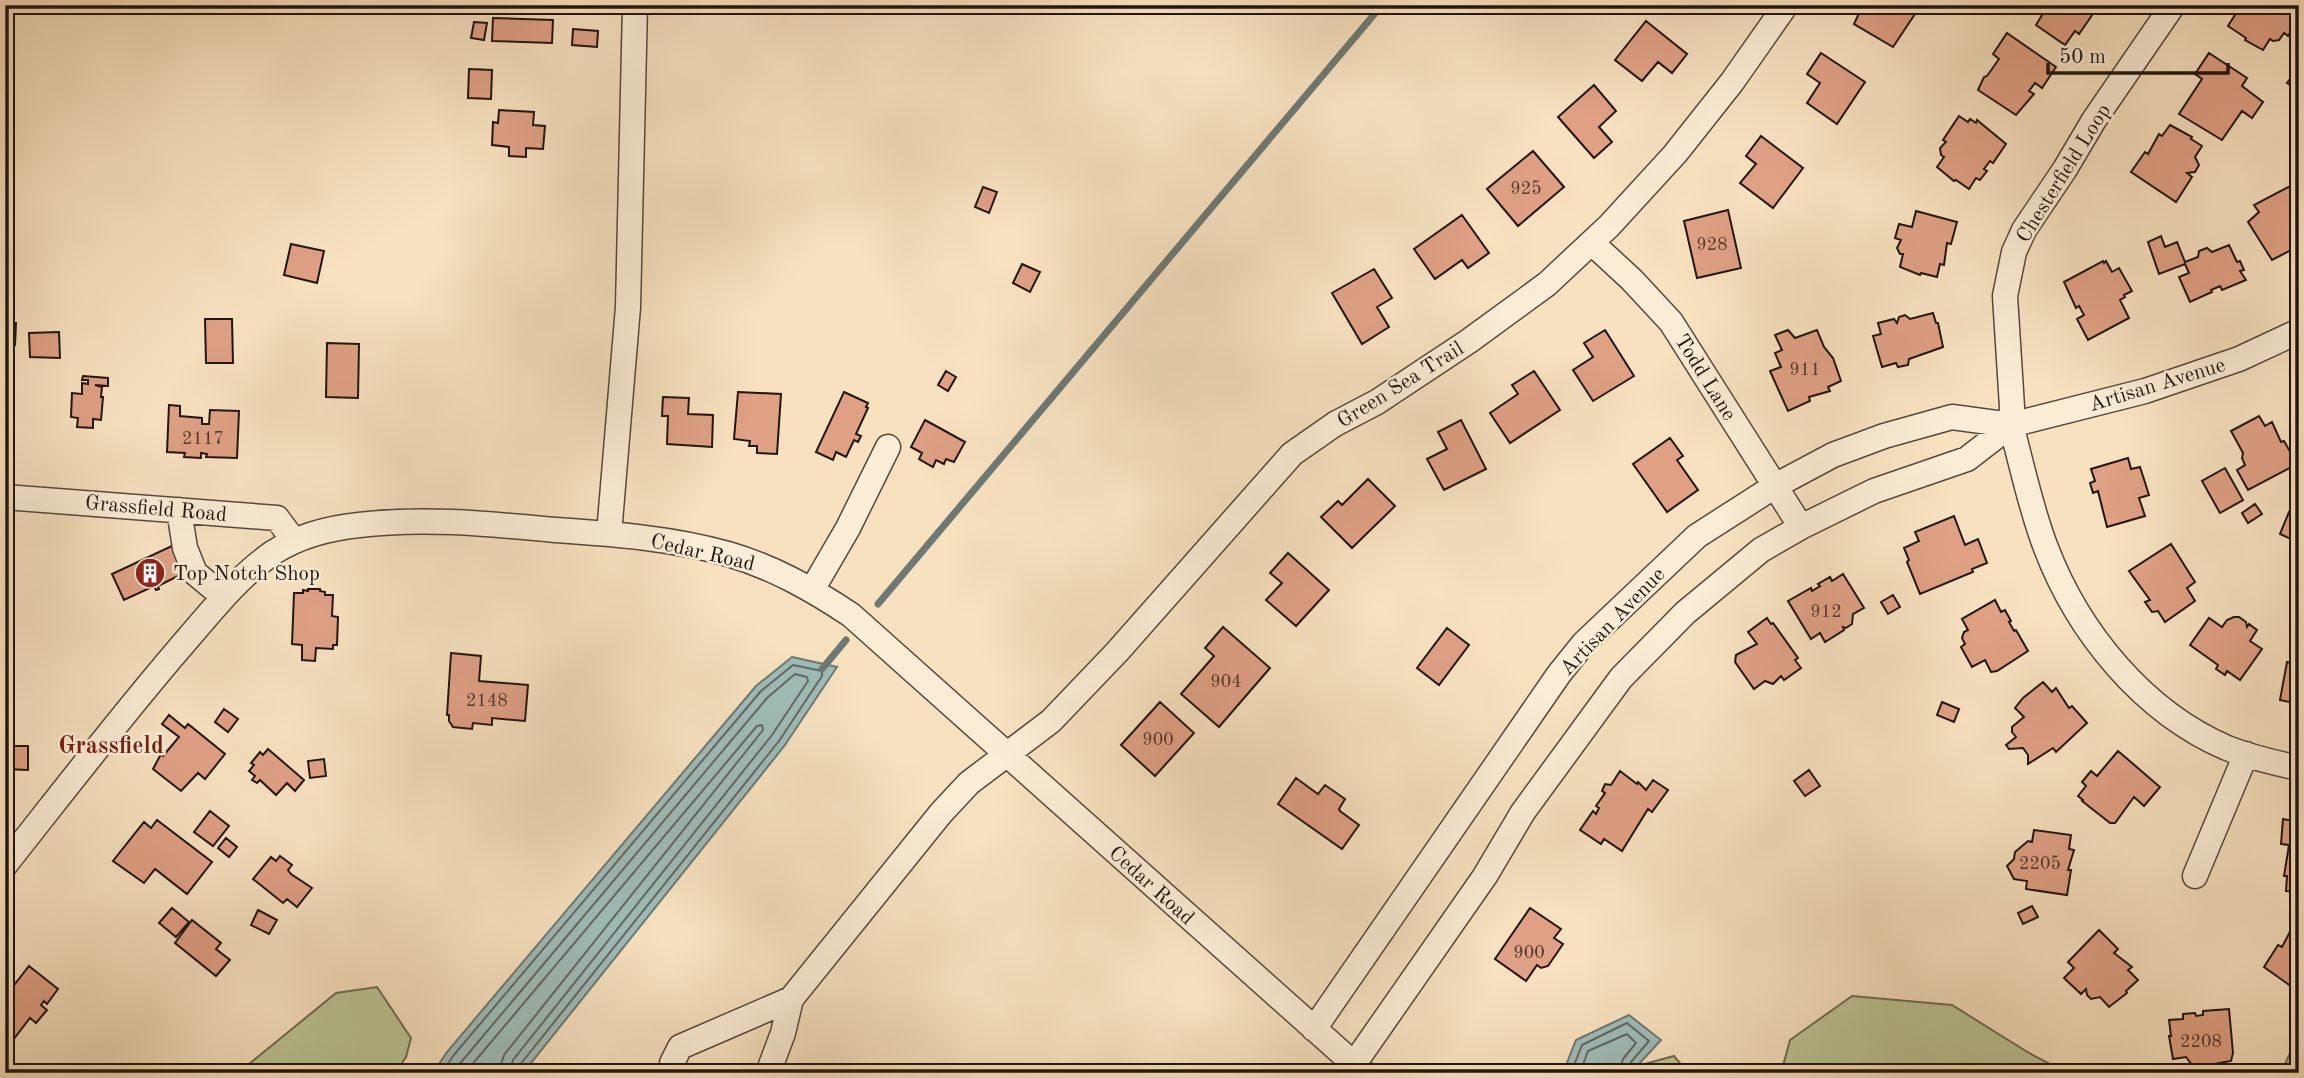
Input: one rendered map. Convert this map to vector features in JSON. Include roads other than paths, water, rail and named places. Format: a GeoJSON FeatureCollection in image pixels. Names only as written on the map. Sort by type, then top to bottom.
{"type":"FeatureCollection","features":[{"type":"Feature","properties":{"kind":"street"},"geometry":{"type":"LineString","coordinates":[[609,534],[628,307],[635,5]]}},
{"type":"Feature","properties":{"kind":"street","name":"Green Sea Trail"},"geometry":{"type":"LineString","coordinates":[[791,999],[941,813],[969,783],[1051,721],[1080,692],[1292,454],[1335,424],[1377,402],[1469,341],[1547,284],[1591,243],[1675,154],[1732,82],[1786,5]]}},
{"type":"Feature","properties":{"kind":"street","name":"Chesterfield Loop"},"geometry":{"type":"LineString","coordinates":[[2173,5],[2094,120],[2024,230],[2014,252],[2005,296],[2011,425],[2046,548],[2083,624],[2134,685],[2165,711],[2227,748],[2299,768]]}},
{"type":"Feature","properties":{"kind":"street","name":"Todd Lane"},"geometry":{"type":"LineString","coordinates":[[1591,243],[1632,280],[1671,322],[1801,527]]}},
{"type":"Feature","properties":{"kind":"street","name":"Artisan Avenue"},"geometry":{"type":"LineString","coordinates":[[1314,1029],[1559,674],[1584,643],[1697,536],[1774,486],[1833,455],[1884,436],[1952,417],[2011,425],[2145,391],[2296,340]]}},
{"type":"Feature","properties":{"kind":"street","name":"Artisan Avenue"},"geometry":{"type":"LineString","coordinates":[[1359,1068],[1485,876],[1523,811],[1621,678],[1685,613],[1761,550],[1874,491],[1967,459],[2011,425]]}},
{"type":"Feature","properties":{"kind":"street"},"geometry":{"type":"LineString","coordinates":[[812,590],[848,528],[888,447]]}},
{"type":"Feature","properties":{"kind":"street","name":"Grassfield Road"},"geometry":{"type":"LineString","coordinates":[[5,497],[277,518],[294,541]]}},
{"type":"Feature","properties":{"kind":"street"},"geometry":{"type":"LineString","coordinates":[[179,510],[185,548],[195,573],[225,597]]}},
{"type":"Feature","properties":{"kind":"street","name":"Cedar Road"},"geometry":{"type":"LineString","coordinates":[[5,865],[138,697],[225,597],[249,572],[294,541],[335,528],[386,523],[484,524],[673,542],[725,553],[776,571],[851,615],[1359,1068]]}},
{"type":"Feature","properties":{"kind":"street"},"geometry":{"type":"LineString","coordinates":[[2195,876],[2246,754]]}},
{"type":"Feature","properties":{"kind":"street"},"geometry":{"type":"LineString","coordinates":[[673,1073],[672,1063],[680,1046],[791,999]]}},
{"type":"Feature","properties":{"kind":"street"},"geometry":{"type":"LineString","coordinates":[[768,1073],[783,1033],[791,999]]}},
{"type":"Feature","properties":{"kind":"water"},"geometry":{"type":"Polygon","coordinates":[[[792,657],[837,667],[785,745],[523,1073],[433,1073],[447,1052],[756,686],[792,657]]]}},
{"type":"Feature","properties":{"kind":"water"},"geometry":{"type":"Polygon","coordinates":[[[1629,1015],[1661,1040],[1637,1066],[1634,1073],[1563,1073],[1576,1040],[1629,1015]]]}},
{"type":"Feature","properties":{"kind":"waterway"},"geometry":{"type":"LineString","coordinates":[[878,604],[1382,5]]}},
{"type":"Feature","properties":{"kind":"waterway"},"geometry":{"type":"LineString","coordinates":[[822,669],[846,640]]}},
{"type":"Feature","properties":{"kind":"place","name":"Top Notch Shop"},"geometry":{"type":"Point","coordinates":[150,573]}},
{"type":"Feature","properties":{"kind":"district","name":"Grassfield"},"geometry":{"type":"Point","coordinates":[111,745]}}]}
